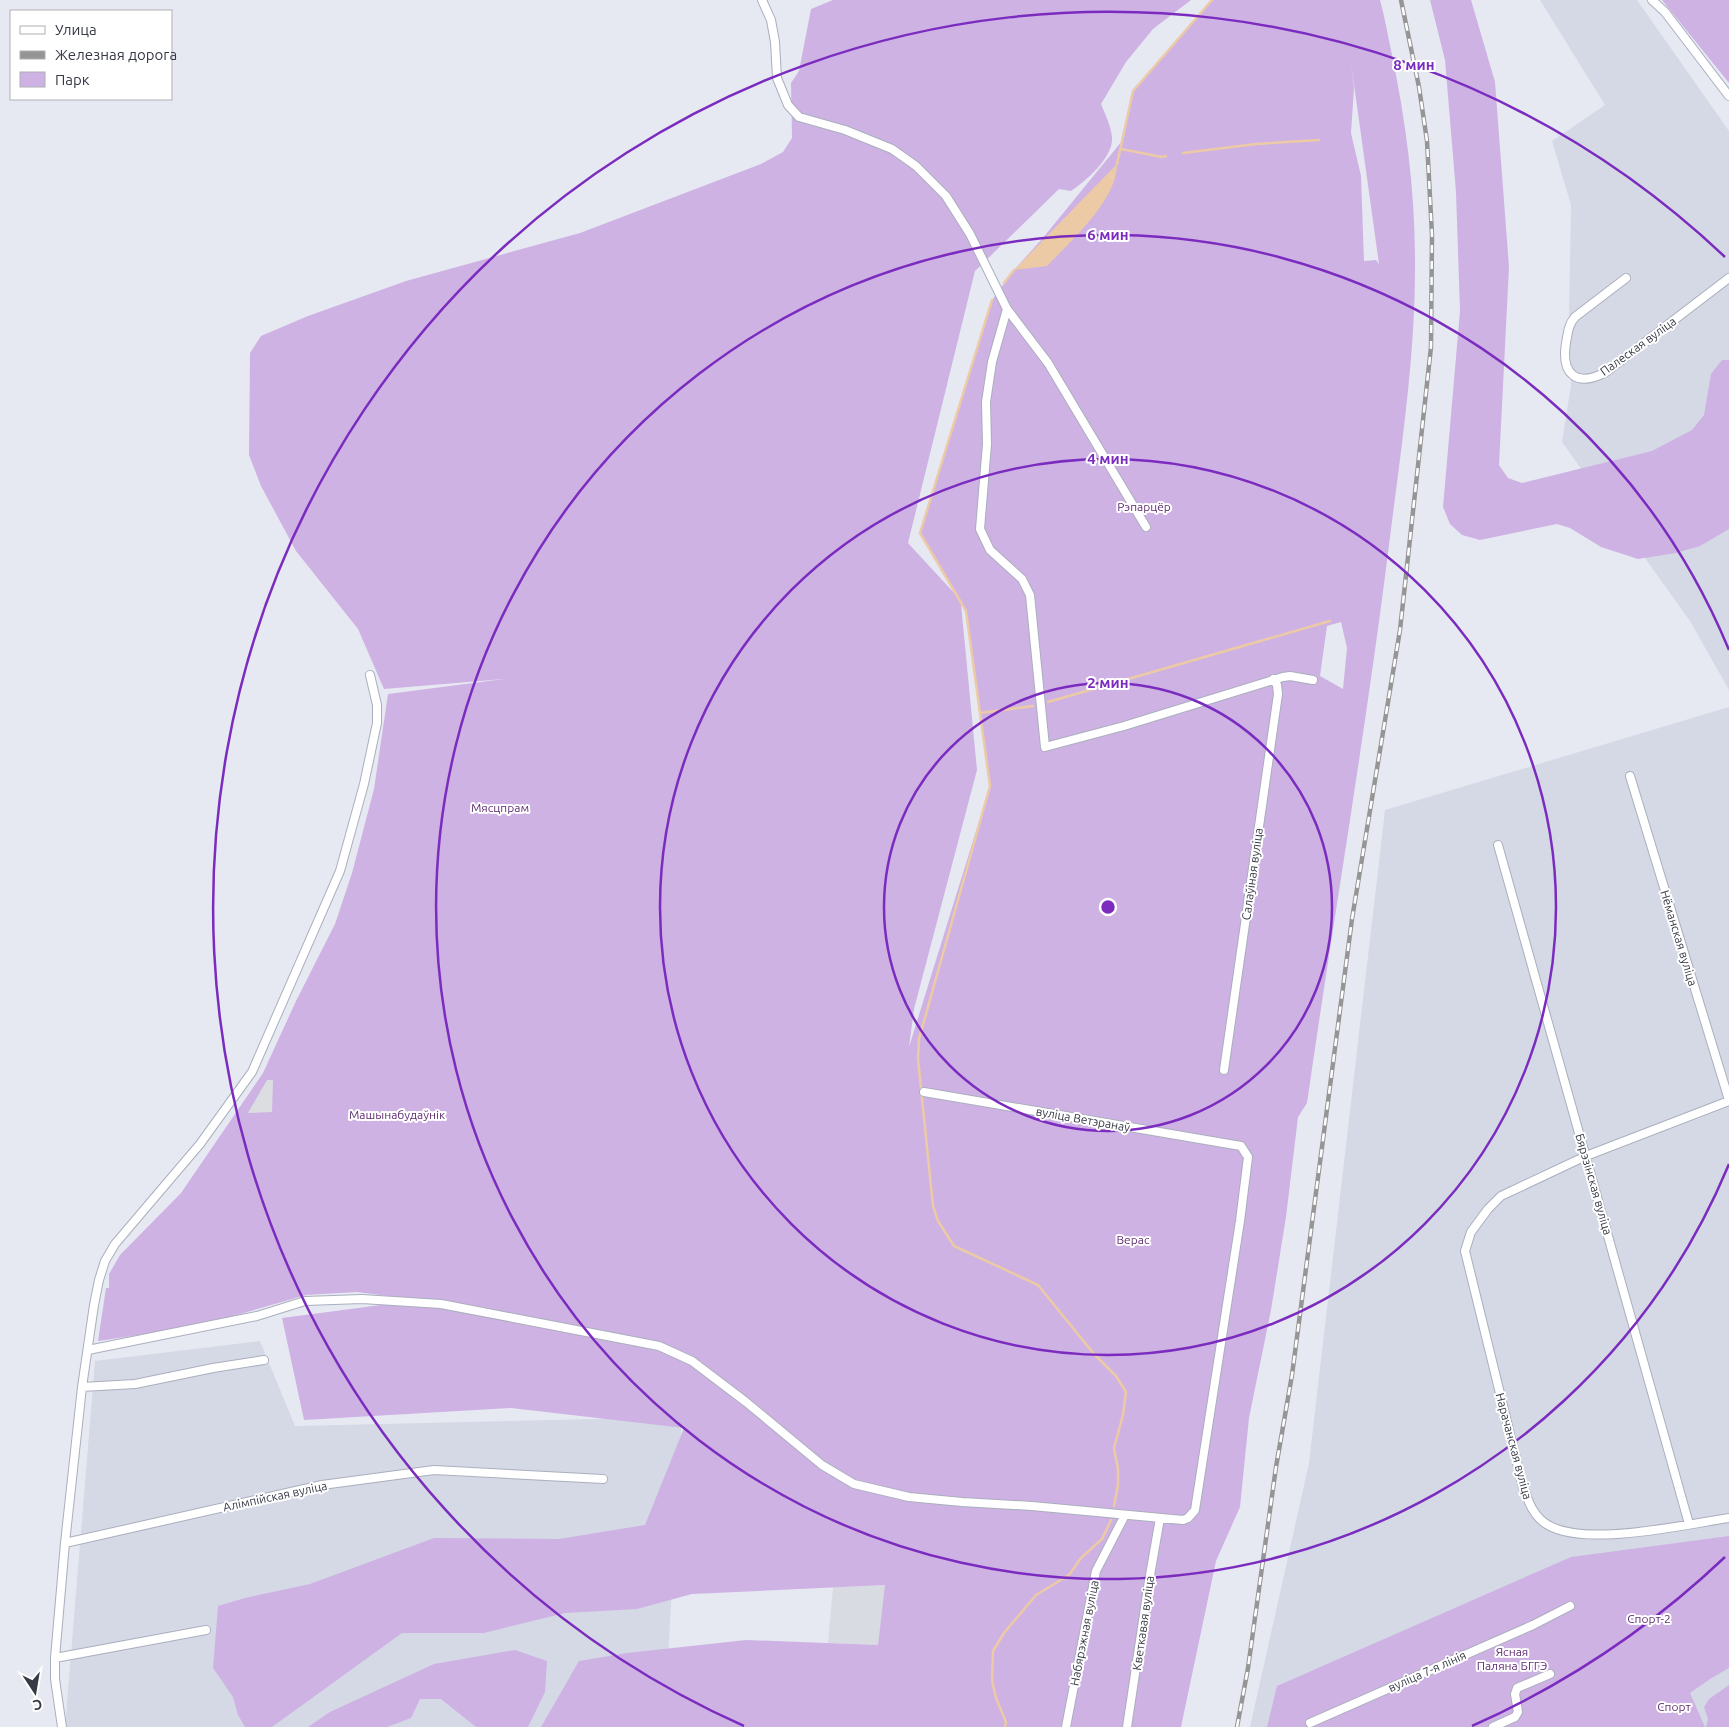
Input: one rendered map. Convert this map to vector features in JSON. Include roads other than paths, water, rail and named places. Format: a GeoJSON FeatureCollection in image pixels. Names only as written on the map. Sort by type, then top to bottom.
{"type":"FeatureCollection","features":[{"type":"Feature","properties":{"kind":"street"},"geometry":{"type":"LineString","coordinates":[[762,0],[772,20],[777,78],[788,105],[799,117],[845,130],[892,149],[916,166],[946,196],[970,234],[1007,310],[1048,363],[1146,527]]}},
{"type":"Feature","properties":{"kind":"street"},"geometry":{"type":"LineString","coordinates":[[1652,0],[1665,12],[1729,96]]}},
{"type":"Feature","properties":{"kind":"street","name":"Палеская вуліца"},"geometry":{"type":"LineString","coordinates":[[1626,278],[1575,317],[1569,324],[1565,363],[1568,372],[1576,378],[1597,377],[1606,372],[1729,278]]}},
{"type":"Feature","properties":{"kind":"street"},"geometry":{"type":"LineString","coordinates":[[1007,310],[992,362],[986,402],[987,444],[980,529],[990,550],[1022,579],[1030,595],[1045,747],[1124,726],[1273,679],[1290,676],[1313,680]]}},
{"type":"Feature","properties":{"kind":"street"},"geometry":{"type":"LineString","coordinates":[[62,1727],[55,1679],[55,1658],[82,1387],[99,1280],[105,1260],[115,1244],[200,1144],[252,1072],[340,871],[364,784],[377,723],[377,705],[370,675]]}},
{"type":"Feature","properties":{"kind":"street","name":"Салаўіная вуліца"},"geometry":{"type":"LineString","coordinates":[[1224,1070],[1278,694],[1277,685],[1273,679]]}},
{"type":"Feature","properties":{"kind":"street","name":"Нёманская вуліца"},"geometry":{"type":"LineString","coordinates":[[1630,776],[1729,1101]]}},
{"type":"Feature","properties":{"kind":"street","name":"Бярэзінская вуліца"},"geometry":{"type":"LineString","coordinates":[[1498,844],[1689,1524]]}},
{"type":"Feature","properties":{"kind":"street","name":"вуліца Ветэранаў"},"geometry":{"type":"LineString","coordinates":[[924,1092],[1241,1146],[1248,1157],[1240,1221],[1195,1510],[1188,1518],[1183,1520],[1160,1518]]}},
{"type":"Feature","properties":{"kind":"street"},"geometry":{"type":"LineString","coordinates":[[1586,1156],[1729,1101]]}},
{"type":"Feature","properties":{"kind":"street","name":"Нарачанская вуліца"},"geometry":{"type":"LineString","coordinates":[[1586,1156],[1500,1196],[1471,1232],[1465,1251],[1523,1487],[1531,1507],[1542,1521],[1560,1530],[1572,1533],[1615,1535],[1729,1518]]}},
{"type":"Feature","properties":{"kind":"street"},"geometry":{"type":"LineString","coordinates":[[88,1350],[247,1318],[305,1301],[362,1300],[441,1304],[660,1346],[692,1361],[746,1402],[822,1465],[854,1484],[917,1498],[1160,1518]]}},
{"type":"Feature","properties":{"kind":"street"},"geometry":{"type":"LineString","coordinates":[[82,1387],[135,1384],[264,1360]]}},
{"type":"Feature","properties":{"kind":"street","name":"Алімпійская вуліца"},"geometry":{"type":"LineString","coordinates":[[65,1543],[322,1485],[434,1470],[603,1479]]}},
{"type":"Feature","properties":{"kind":"street","name":"Набярэжная вуліца"},"geometry":{"type":"LineString","coordinates":[[1066,1727],[1096,1571],[1125,1515]]}},
{"type":"Feature","properties":{"kind":"street","name":"Кветкавая вуліца"},"geometry":{"type":"LineString","coordinates":[[1127,1727],[1148,1582],[1160,1518]]}},
{"type":"Feature","properties":{"kind":"street","name":"вуліца 7-я лінія"},"geometry":{"type":"LineString","coordinates":[[1310,1723],[1533,1625],[1570,1606]]}},
{"type":"Feature","properties":{"kind":"street"},"geometry":{"type":"LineString","coordinates":[[55,1658],[206,1630]]}},
{"type":"Feature","properties":{"kind":"street"},"geometry":{"type":"LineString","coordinates":[[1493,1727],[1515,1717],[1518,1712],[1515,1694],[1517,1688],[1550,1674]]}},
{"type":"Feature","properties":{"kind":"waterway"},"geometry":{"type":"LineString","coordinates":[[1117,164],[1133,91],[1212,0]]}},
{"type":"Feature","properties":{"kind":"waterway"},"geometry":{"type":"LineString","coordinates":[[1183,153],[1256,144],[1319,140]]}},
{"type":"Feature","properties":{"kind":"waterway"},"geometry":{"type":"LineString","coordinates":[[1121,149],[1162,157],[1166,156]]}},
{"type":"Feature","properties":{"kind":"waterway"},"geometry":{"type":"LineString","coordinates":[[1004,283],[1014,270]]}},
{"type":"Feature","properties":{"kind":"waterway"},"geometry":{"type":"LineString","coordinates":[[992,300],[920,533],[966,611],[990,786],[919,1039],[918,1059],[933,1206],[938,1221],[954,1246],[1038,1285],[1094,1354],[1116,1376],[1126,1392],[1123,1415],[1114,1448],[1118,1469],[1118,1485],[1114,1506]]}},
{"type":"Feature","properties":{"kind":"waterway"},"geometry":{"type":"LineString","coordinates":[[1048,702],[1330,621]]}},
{"type":"Feature","properties":{"kind":"waterway"},"geometry":{"type":"LineString","coordinates":[[980,713],[1033,706]]}},
{"type":"Feature","properties":{"kind":"waterway"},"geometry":{"type":"LineString","coordinates":[[1005,1727],[1006,1722],[996,1698],[992,1680],[993,1651],[1004,1633],[1036,1595],[1069,1575],[1081,1558],[1102,1539],[1111,1520]]}},
{"type":"Feature","properties":{"kind":"railway"},"geometry":{"type":"LineString","coordinates":[[1237,1727],[1248,1668],[1276,1467],[1292,1375],[1352,919],[1400,630],[1431,347],[1432,235],[1427,141],[1419,87],[1401,0]]}},
{"type":"Feature","properties":{"kind":"park label","name":"Рэпарцёр"},"geometry":{"type":"Point","coordinates":[1144,506]}},
{"type":"Feature","properties":{"kind":"park label","name":"Мясцпрам"},"geometry":{"type":"Point","coordinates":[500,807]}},
{"type":"Feature","properties":{"kind":"park label","name":"Машынабудаўнік"},"geometry":{"type":"Point","coordinates":[397,1114]}},
{"type":"Feature","properties":{"kind":"park label","name":"Верас"},"geometry":{"type":"Point","coordinates":[1133,1239]}},
{"type":"Feature","properties":{"kind":"park label","name":"Спорт-2"},"geometry":{"type":"Point","coordinates":[1649,1618]}},
{"type":"Feature","properties":{"kind":"park label","name":"Ясная Паляна БГГЭ"},"geometry":{"type":"Point","coordinates":[1512,1658]}},
{"type":"Feature","properties":{"kind":"park label","name":"Спорт"},"geometry":{"type":"Point","coordinates":[1674,1706]}}]}
